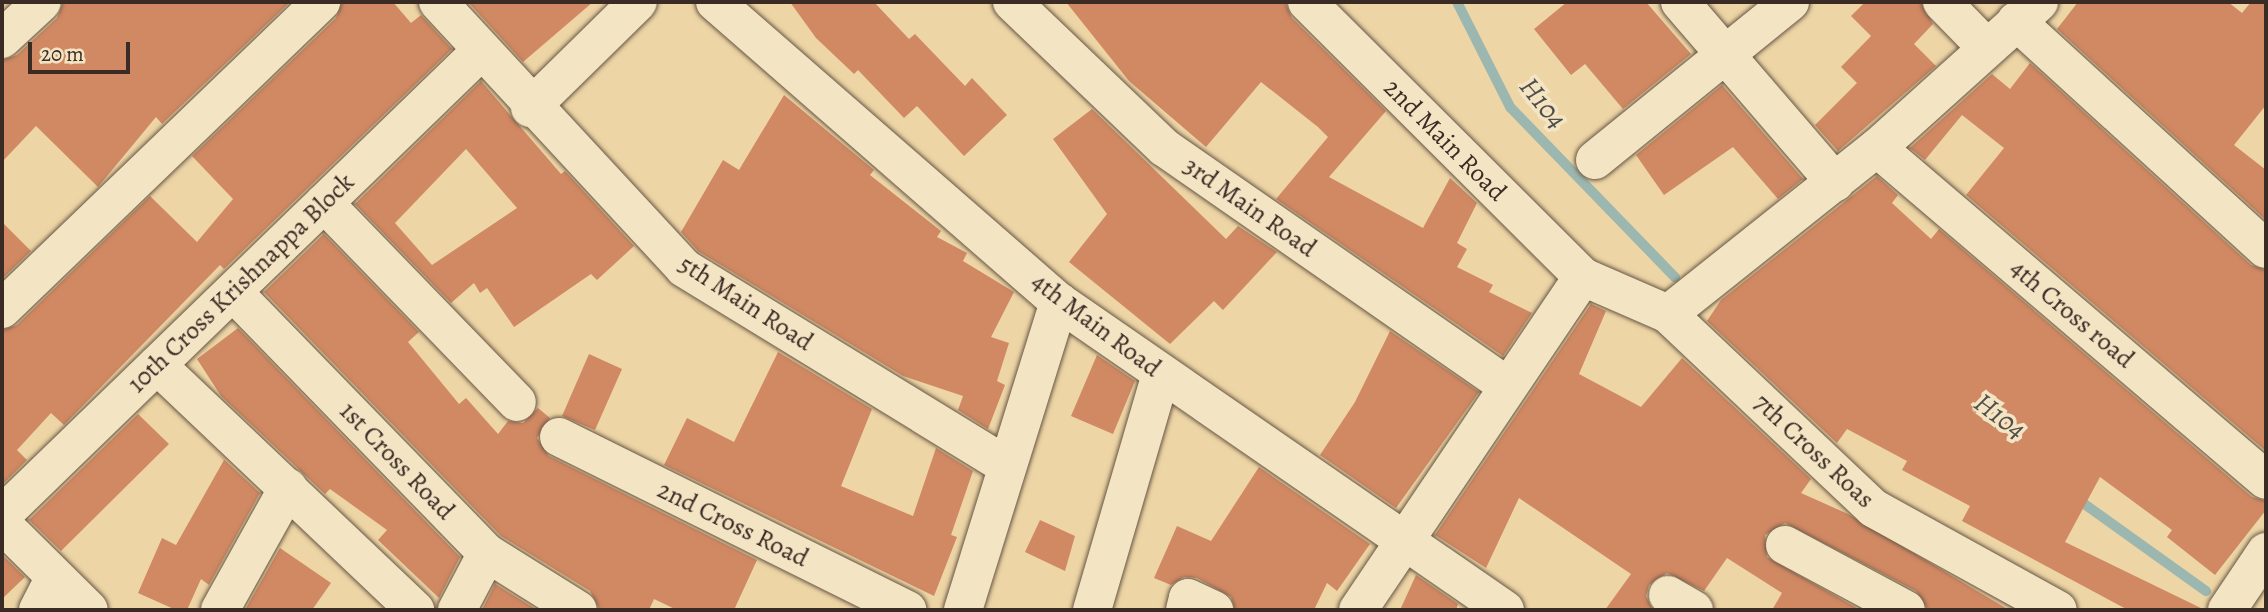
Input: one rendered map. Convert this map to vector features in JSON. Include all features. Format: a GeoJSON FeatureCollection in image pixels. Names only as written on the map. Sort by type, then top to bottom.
{"type":"FeatureCollection","features":[{"type":"Feature","properties":{"kind":"street"},"geometry":{"type":"LineString","coordinates":[[2,39],[42,2]]}},
{"type":"Feature","properties":{"kind":"street"},"geometry":{"type":"LineString","coordinates":[[2,309],[321,2]]}},
{"type":"Feature","properties":{"kind":"street","name":"5th Main Road"},"geometry":{"type":"LineString","coordinates":[[438,2],[530,108],[684,268],[1007,466]]}},
{"type":"Feature","properties":{"kind":"street"},"geometry":{"type":"LineString","coordinates":[[530,108],[638,2]]}},
{"type":"Feature","properties":{"kind":"street","name":"4th Main Road"},"geometry":{"type":"LineString","coordinates":[[715,2],[1059,302],[1401,543],[1505,610]]}},
{"type":"Feature","properties":{"kind":"street","name":"3rd Main Road"},"geometry":{"type":"LineString","coordinates":[[1012,2],[1165,148],[1508,386]]}},
{"type":"Feature","properties":{"kind":"street","name":"2nd Main Road"},"geometry":{"type":"LineString","coordinates":[[1307,2],[1583,277]]}},
{"type":"Feature","properties":{"kind":"street"},"geometry":{"type":"LineString","coordinates":[[1680,2],[1835,181]]}},
{"type":"Feature","properties":{"kind":"street"},"geometry":{"type":"LineString","coordinates":[[1595,160],[1790,2]]}},
{"type":"Feature","properties":{"kind":"street"},"geometry":{"type":"LineString","coordinates":[[1942,2],[1986,47]]}},
{"type":"Feature","properties":{"kind":"street"},"geometry":{"type":"LineString","coordinates":[[1668,314],[1877,148],[2028,11],[2266,249]]}},
{"type":"Feature","properties":{"kind":"street","name":"10th Cross Krishnappa Block"},"geometry":{"type":"LineString","coordinates":[[2,515],[481,51]]}},
{"type":"Feature","properties":{"kind":"street","name":"4th Cross road"},"geometry":{"type":"LineString","coordinates":[[1877,148],[2266,480]]}},
{"type":"Feature","properties":{"kind":"street"},"geometry":{"type":"LineString","coordinates":[[324,203],[517,402]]}},
{"type":"Feature","properties":{"kind":"street"},"geometry":{"type":"LineString","coordinates":[[1358,610],[1583,277]]}},
{"type":"Feature","properties":{"kind":"street","name":"7th Cross Roas"},"geometry":{"type":"LineString","coordinates":[[1583,277],[1668,314],[1872,508],[2057,610]]}},
{"type":"Feature","properties":{"kind":"street","name":"1st Cross Road"},"geometry":{"type":"LineString","coordinates":[[233,292],[487,553],[578,610]]}},
{"type":"Feature","properties":{"kind":"street"},"geometry":{"type":"LineString","coordinates":[[963,610],[1059,302]]}},
{"type":"Feature","properties":{"kind":"street"},"geometry":{"type":"LineString","coordinates":[[157,365],[415,610]]}},
{"type":"Feature","properties":{"kind":"street"},"geometry":{"type":"LineString","coordinates":[[1092,610],[1161,374]]}},
{"type":"Feature","properties":{"kind":"street","name":"2nd Cross Road"},"geometry":{"type":"LineString","coordinates":[[559,437],[907,610]]}},
{"type":"Feature","properties":{"kind":"street"},"geometry":{"type":"LineString","coordinates":[[220,610],[288,488]]}},
{"type":"Feature","properties":{"kind":"street"},"geometry":{"type":"LineString","coordinates":[[2,524],[89,610]]}},
{"type":"Feature","properties":{"kind":"street"},"geometry":{"type":"LineString","coordinates":[[1785,545],[1906,610]]}},
{"type":"Feature","properties":{"kind":"street"},"geometry":{"type":"LineString","coordinates":[[2227,610],[2266,552]]}},
{"type":"Feature","properties":{"kind":"street"},"geometry":{"type":"LineString","coordinates":[[457,610],[487,553]]}},
{"type":"Feature","properties":{"kind":"street"},"geometry":{"type":"LineString","coordinates":[[38,610],[55,577]]}},
{"type":"Feature","properties":{"kind":"street"},"geometry":{"type":"LineString","coordinates":[[1185,610],[1188,598],[1214,610]]}},
{"type":"Feature","properties":{"kind":"building"},"geometry":{"type":"Polygon","coordinates":[[[63,2],[290,2],[162,124],[156,117],[98,187],[36,126],[2,162],[2,60],[17,55],[57,18],[63,2]]]}},
{"type":"Feature","properties":{"kind":"building"},"geometry":{"type":"Polygon","coordinates":[[[342,2],[393,2],[411,23],[421,15],[452,49],[224,269],[220,265],[64,425],[51,413],[17,450],[27,460],[2,485],[2,330],[17,325],[150,196],[197,242],[233,199],[192,156],[336,18],[342,2]]]}},
{"type":"Feature","properties":{"kind":"building"},"geometry":{"type":"Polygon","coordinates":[[[468,2],[593,2],[523,62],[468,2]]]}},
{"type":"Feature","properties":{"kind":"building"},"geometry":{"type":"Polygon","coordinates":[[[790,2],[874,2],[909,39],[915,34],[965,86],[972,78],[1007,115],[964,156],[917,106],[904,118],[858,70],[854,74],[816,38],[790,2]]]}},
{"type":"Feature","properties":{"kind":"building"},"geometry":{"type":"Polygon","coordinates":[[[1066,2],[1285,2],[1292,18],[1386,111],[1329,177],[1423,228],[1450,178],[1477,203],[1457,243],[1467,249],[1457,267],[1493,285],[1489,292],[1532,313],[1503,356],[1276,199],[1328,137],[1318,127],[1261,82],[1206,147],[1129,81],[1066,2]]]}},
{"type":"Feature","properties":{"kind":"building"},"geometry":{"type":"Polygon","coordinates":[[[1567,2],[1646,2],[1691,54],[1623,109],[1585,64],[1571,75],[1534,29],[1567,2]]]}},
{"type":"Feature","properties":{"kind":"building"},"geometry":{"type":"Polygon","coordinates":[[[1865,2],[1921,2],[1933,24],[1914,44],[1936,66],[1838,151],[1815,125],[1857,83],[1841,67],[1871,36],[1851,16],[1865,2]]]}},
{"type":"Feature","properties":{"kind":"building"},"geometry":{"type":"Polygon","coordinates":[[[2078,2],[2228,2],[2242,13],[2251,2],[2266,2],[2266,105],[2234,145],[2266,170],[2266,220],[2057,29],[2078,2]]]}},
{"type":"Feature","properties":{"kind":"building"},"geometry":{"type":"Polygon","coordinates":[[[2030,63],[2251,265],[2266,270],[2266,451],[1966,195],[2004,148],[1962,115],[1925,160],[1910,148],[1992,74],[2010,89],[2030,63]]]}},
{"type":"Feature","properties":{"kind":"building"},"geometry":{"type":"Polygon","coordinates":[[[481,81],[561,174],[565,171],[634,246],[597,280],[591,274],[514,327],[487,288],[480,293],[474,283],[451,303],[355,204],[481,81]],[[466,149],[395,223],[432,265],[517,208],[466,149]]]}},
{"type":"Feature","properties":{"kind":"building"},"geometry":{"type":"Polygon","coordinates":[[[1722,85],[1803,179],[1778,199],[1733,147],[1664,195],[1636,155],[1722,85]]]}},
{"type":"Feature","properties":{"kind":"building"},"geometry":{"type":"Polygon","coordinates":[[[784,95],[874,170],[870,175],[941,231],[937,237],[967,253],[963,261],[1014,292],[991,337],[1009,343],[997,381],[1005,385],[988,429],[958,410],[963,396],[903,376],[698,251],[681,232],[723,160],[739,170],[784,95]]]}},
{"type":"Feature","properties":{"kind":"building"},"geometry":{"type":"Polygon","coordinates":[[[1092,109],[1226,239],[1238,226],[1277,252],[1223,310],[1214,301],[1170,344],[1069,262],[1107,214],[1053,139],[1092,109]]]}},
{"type":"Feature","properties":{"kind":"building"},"geometry":{"type":"Polygon","coordinates":[[[1877,176],[1898,195],[1892,203],[1931,239],[1939,229],[2252,497],[2266,501],[2266,510],[2215,575],[2167,537],[2172,530],[2100,477],[2065,542],[2205,610],[2128,610],[1962,521],[1970,506],[1902,470],[1907,461],[1847,429],[1837,443],[1707,321],[1721,300],[1877,176]]]}},
{"type":"Feature","properties":{"kind":"building"},"geometry":{"type":"Polygon","coordinates":[[[2,222],[31,251],[2,279],[2,222]]]}},
{"type":"Feature","properties":{"kind":"building"},"geometry":{"type":"Polygon","coordinates":[[[324,234],[419,332],[408,342],[459,404],[466,398],[498,434],[508,421],[523,423],[538,408],[550,418],[537,438],[549,456],[757,560],[734,610],[677,610],[654,599],[649,610],[600,610],[590,591],[501,536],[264,292],[324,234]]]}},
{"type":"Feature","properties":{"kind":"building"},"geometry":{"type":"Polygon","coordinates":[[[1591,304],[1606,311],[1579,374],[1641,407],[1682,358],[1811,479],[1801,493],[1848,514],[2009,610],[1928,610],[1916,591],[1785,523],[1765,535],[1767,557],[1860,610],[1772,610],[1782,593],[1727,558],[1704,591],[1667,573],[1649,585],[1646,596],[1653,610],[1605,610],[1631,574],[1519,498],[1486,568],[1435,535],[1591,304]]]}},
{"type":"Feature","properties":{"kind":"building"},"geometry":{"type":"Polygon","coordinates":[[[238,328],[460,557],[439,598],[378,540],[387,530],[330,489],[325,494],[221,396],[197,359],[238,328]]]}},
{"type":"Feature","properties":{"kind":"building"},"geometry":{"type":"Polygon","coordinates":[[[1390,331],[1479,392],[1396,508],[1320,455],[1355,402],[1390,331]]]}},
{"type":"Feature","properties":{"kind":"building"},"geometry":{"type":"Polygon","coordinates":[[[778,352],[872,409],[841,486],[913,516],[936,448],[973,471],[951,535],[957,537],[934,596],[664,465],[687,418],[734,442],[778,352]]]}},
{"type":"Feature","properties":{"kind":"building"},"geometry":{"type":"Polygon","coordinates":[[[589,354],[622,369],[595,430],[562,416],[589,354]]]}},
{"type":"Feature","properties":{"kind":"building"},"geometry":{"type":"Polygon","coordinates":[[[1097,355],[1135,381],[1113,434],[1071,416],[1097,355]]]}},
{"type":"Feature","properties":{"kind":"building"},"geometry":{"type":"Polygon","coordinates":[[[138,414],[169,444],[61,551],[29,520],[138,414]]]}},
{"type":"Feature","properties":{"kind":"building"},"geometry":{"type":"Polygon","coordinates":[[[216,452],[260,493],[209,585],[201,579],[187,610],[176,610],[138,593],[162,538],[176,545],[224,460],[216,452]]]}},
{"type":"Feature","properties":{"kind":"building"},"geometry":{"type":"Polygon","coordinates":[[[1259,467],[1370,544],[1337,591],[1327,583],[1314,610],[1235,610],[1231,597],[1197,578],[1184,577],[1171,585],[1154,578],[1177,526],[1211,541],[1259,467]]]}},
{"type":"Feature","properties":{"kind":"building"},"geometry":{"type":"Polygon","coordinates":[[[1040,520],[1075,536],[1065,571],[1025,552],[1040,520]]]}},
{"type":"Feature","properties":{"kind":"building"},"geometry":{"type":"Polygon","coordinates":[[[280,548],[331,583],[312,610],[245,610],[280,548]]]}},
{"type":"Feature","properties":{"kind":"building"},"geometry":{"type":"Polygon","coordinates":[[[2,555],[25,577],[2,599],[2,555]]]}},
{"type":"Feature","properties":{"kind":"building"},"geometry":{"type":"Polygon","coordinates":[[[1416,575],[1458,604],[1456,610],[1400,610],[1416,575]]]}},
{"type":"Feature","properties":{"kind":"building"},"geometry":{"type":"Polygon","coordinates":[[[495,584],[537,610],[482,610],[495,584]]]}},
{"type":"Feature","properties":{"kind":"waterway","name":"H104"},"geometry":{"type":"LineString","coordinates":[[1457,2],[1510,107],[1675,277]]}},
{"type":"Feature","properties":{"kind":"waterway","name":"H104"},"geometry":{"type":"LineString","coordinates":[[2076,498],[2206,591]]}}]}
